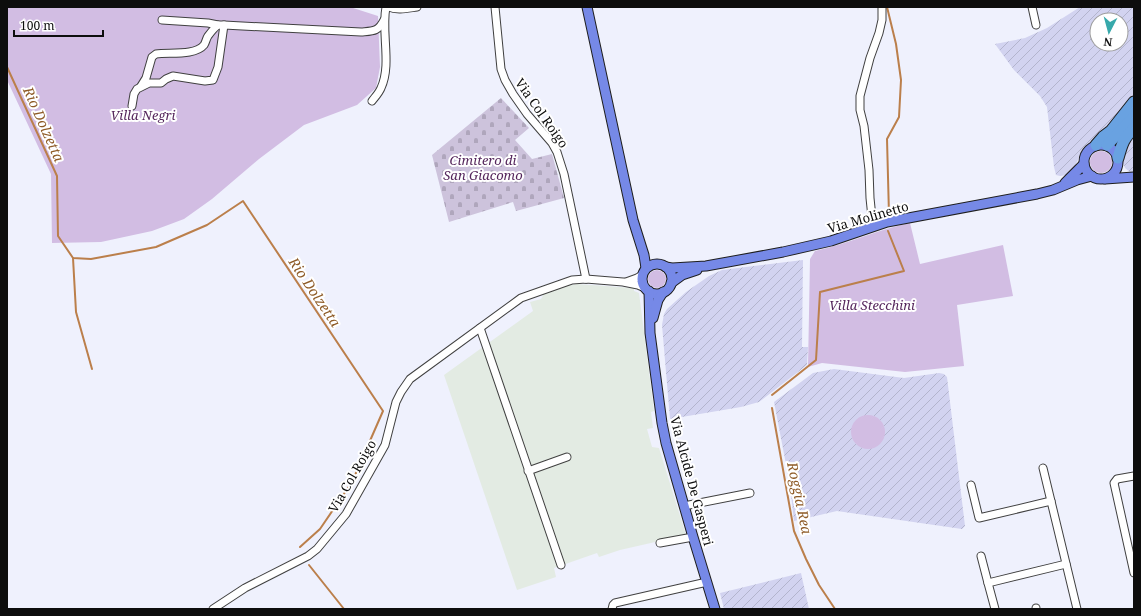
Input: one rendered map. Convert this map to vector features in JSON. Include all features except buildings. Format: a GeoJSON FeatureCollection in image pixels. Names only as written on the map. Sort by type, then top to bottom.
{"type":"FeatureCollection","features":[{"type":"Feature","properties":{"kind":"highway"},"geometry":{"type":"LineString","coordinates":[[1101,146],[1103,137],[1110,131],[1134,102]]}},
{"type":"Feature","properties":{"kind":"highway"},"geometry":{"type":"LineString","coordinates":[[1101,146],[1134,117]]}},
{"type":"Feature","properties":{"kind":"highway"},"geometry":{"type":"LineString","coordinates":[[1118,162],[1123,142],[1134,128]]}},
{"type":"Feature","properties":{"kind":"main road"},"geometry":{"type":"LineString","coordinates":[[587,7],[634,225],[644,255],[644,271],[642,279],[647,290],[658,293],[663,292],[671,283],[671,274],[650,254],[634,225]]}},
{"type":"Feature","properties":{"kind":"main road"},"geometry":{"type":"LineString","coordinates":[[1101,146],[1112,148],[1116,152],[1118,162],[1133,177]]}},
{"type":"Feature","properties":{"kind":"main road","name":"Via Molinetto"},"geometry":{"type":"LineString","coordinates":[[1061,186],[1084,164],[1084,158],[1090,148],[1101,146]]}},
{"type":"Feature","properties":{"kind":"main road"},"geometry":{"type":"LineString","coordinates":[[1103,179],[1112,175],[1118,162]]}},
{"type":"Feature","properties":{"kind":"main road"},"geometry":{"type":"LineString","coordinates":[[1084,164],[1085,168],[1092,176],[1099,179],[1133,177]]}},
{"type":"Feature","properties":{"kind":"main road","name":"Via Molinetto"},"geometry":{"type":"LineString","coordinates":[[663,265],[672,268],[706,266],[783,252],[831,241],[888,222],[1037,194],[1092,176]]}},
{"type":"Feature","properties":{"kind":"main road"},"geometry":{"type":"LineString","coordinates":[[644,271],[655,264],[663,265]]}},
{"type":"Feature","properties":{"kind":"main road","name":"Via Molinetto"},"geometry":{"type":"LineString","coordinates":[[671,283],[682,275],[706,266]]}},
{"type":"Feature","properties":{"kind":"main road","name":"Via Alcide De Gasperi"},"geometry":{"type":"LineString","coordinates":[[647,290],[650,334],[663,430],[715,609]]}},
{"type":"Feature","properties":{"kind":"main road","name":"Via Alcide De Gasperi"},"geometry":{"type":"LineString","coordinates":[[650,334],[658,300],[663,292]]}},
{"type":"Feature","properties":{"kind":"street"},"geometry":{"type":"LineString","coordinates":[[372,101],[381,90],[385,76],[384,20],[386,7]]}},
{"type":"Feature","properties":{"kind":"street"},"geometry":{"type":"LineString","coordinates":[[389,7],[397,9],[418,7]]}},
{"type":"Feature","properties":{"kind":"street","name":"Via Col Roigo"},"geometry":{"type":"LineString","coordinates":[[495,7],[501,69],[505,80],[526,114],[552,143],[557,152],[564,174],[586,279]]}},
{"type":"Feature","properties":{"kind":"street"},"geometry":{"type":"LineString","coordinates":[[873,227],[869,170],[864,126],[860,110],[860,96],[870,58],[879,33],[882,20],[882,7]]}},
{"type":"Feature","properties":{"kind":"street"},"geometry":{"type":"LineString","coordinates":[[1032,7],[1036,25]]}},
{"type":"Feature","properties":{"kind":"street"},"geometry":{"type":"LineString","coordinates":[[162,20],[221,25],[361,32],[374,31],[381,27],[384,20]]}},
{"type":"Feature","properties":{"kind":"street"},"geometry":{"type":"LineString","coordinates":[[141,86],[150,82],[161,83],[173,76],[205,81],[213,80],[218,67],[221,25]]}},
{"type":"Feature","properties":{"kind":"street"},"geometry":{"type":"LineString","coordinates":[[132,106],[134,94],[146,78],[152,57],[156,54],[186,52],[201,47],[206,43],[211,31],[221,25]]}},
{"type":"Feature","properties":{"kind":"street","name":"Via Col Roigo"},"geometry":{"type":"LineString","coordinates":[[625,282],[635,279],[644,271]]}},
{"type":"Feature","properties":{"kind":"street","name":"Via Col Roigo"},"geometry":{"type":"LineString","coordinates":[[214,609],[245,588],[308,556],[317,549],[346,514],[385,445],[396,402],[410,379],[521,298],[572,280],[586,279],[638,284],[647,290]]}},
{"type":"Feature","properties":{"kind":"street"},"geometry":{"type":"LineString","coordinates":[[480,328],[560,565]]}},
{"type":"Feature","properties":{"kind":"street"},"geometry":{"type":"LineString","coordinates":[[528,471],[567,458]]}},
{"type":"Feature","properties":{"kind":"street"},"geometry":{"type":"LineString","coordinates":[[1043,468],[1077,609]]}},
{"type":"Feature","properties":{"kind":"street"},"geometry":{"type":"LineString","coordinates":[[1134,476],[1117,479],[1114,483],[1130,540],[1134,573]]}},
{"type":"Feature","properties":{"kind":"street"},"geometry":{"type":"LineString","coordinates":[[971,485],[979,518],[1051,501]]}},
{"type":"Feature","properties":{"kind":"street"},"geometry":{"type":"LineString","coordinates":[[684,506],[750,493]]}},
{"type":"Feature","properties":{"kind":"street"},"geometry":{"type":"LineString","coordinates":[[660,544],[693,537]]}},
{"type":"Feature","properties":{"kind":"street"},"geometry":{"type":"LineString","coordinates":[[981,556],[995,609]]}},
{"type":"Feature","properties":{"kind":"street"},"geometry":{"type":"LineString","coordinates":[[988,582],[1066,564]]}},
{"type":"Feature","properties":{"kind":"street"},"geometry":{"type":"LineString","coordinates":[[612,609],[615,603],[707,582]]}},
{"type":"Feature","properties":{"kind":"shaded area"},"geometry":{"type":"Polygon","coordinates":[[[1080,7],[1134,7],[1134,99],[1096,139],[1084,147],[1075,166],[1067,175],[1056,175],[1047,107],[1040,96],[1014,70],[995,44],[1025,38],[1047,28],[1080,7]]]}},
{"type":"Feature","properties":{"kind":"shaded area"},"geometry":{"type":"Polygon","coordinates":[[[1134,131],[1134,173],[1131,173],[1125,168],[1122,156],[1134,131]]]}},
{"type":"Feature","properties":{"kind":"shaded area"},"geometry":{"type":"Polygon","coordinates":[[[803,260],[802,347],[808,347],[807,365],[759,402],[741,407],[670,419],[662,325],[664,314],[667,309],[686,292],[709,276],[722,270],[803,260]]]}},
{"type":"Feature","properties":{"kind":"shaded area"},"geometry":{"type":"Polygon","coordinates":[[[577,284],[634,288],[634,291],[639,293],[654,411],[651,412],[653,428],[647,429],[652,447],[659,448],[686,535],[620,550],[599,557],[597,553],[554,568],[556,577],[517,590],[444,375],[533,311],[530,302],[541,299],[545,292],[568,285],[577,284]]]}},
{"type":"Feature","properties":{"kind":"shaded area"},"geometry":{"type":"Polygon","coordinates":[[[834,369],[904,378],[939,373],[944,374],[947,377],[965,526],[962,529],[837,511],[794,521],[790,485],[774,402],[813,373],[834,369]]]}},
{"type":"Feature","properties":{"kind":"shaded area"},"geometry":{"type":"Polygon","coordinates":[[[801,573],[809,609],[724,609],[720,593],[801,573]]]}},
{"type":"Feature","properties":{"kind":"green space","name":"Villa Negri"},"geometry":{"type":"Polygon","coordinates":[[[7,7],[350,7],[378,16],[380,67],[376,88],[357,105],[304,125],[259,159],[212,199],[184,219],[152,231],[101,242],[52,243],[51,174],[7,80],[7,7]]]}},
{"type":"Feature","properties":{"kind":"green space","name":"Cimitero di San Giacomo"},"geometry":{"type":"Polygon","coordinates":[[[501,98],[529,128],[515,140],[532,159],[552,154],[564,198],[516,211],[513,202],[449,222],[432,155],[501,98]]]}},
{"type":"Feature","properties":{"kind":"green space"},"geometry":{"type":"Polygon","coordinates":[[[1097,151],[1105,151],[1112,158],[1112,166],[1105,173],[1097,173],[1090,166],[1090,158],[1097,151]]]}},
{"type":"Feature","properties":{"kind":"green space","name":"Villa Stecchini"},"geometry":{"type":"Polygon","coordinates":[[[910,223],[920,264],[1003,245],[1013,296],[957,305],[964,366],[905,372],[822,363],[808,367],[810,259],[815,251],[910,223]]]}},
{"type":"Feature","properties":{"kind":"green space"},"geometry":{"type":"Polygon","coordinates":[[[657,270],[663,273],[666,279],[663,285],[657,288],[651,285],[648,279],[651,273],[657,270]]]}},
{"type":"Feature","properties":{"kind":"green space"},"geometry":{"type":"Polygon","coordinates":[[[865,415],[871,415],[880,420],[884,426],[884,438],[880,444],[871,449],[865,449],[856,444],[851,435],[851,429],[856,420],[865,415]]]}},
{"type":"Feature","properties":{"kind":"waterway","name":"Roggia Rea"},"geometry":{"type":"LineString","coordinates":[[887,7],[896,44],[901,80],[899,117],[887,139],[889,215]]}},
{"type":"Feature","properties":{"kind":"waterway","name":"Rio Dolzetta"},"geometry":{"type":"LineString","coordinates":[[7,67],[57,176],[58,236],[73,258],[91,259],[156,247],[207,225],[243,201],[383,411],[352,482],[320,529],[300,547]]}},
{"type":"Feature","properties":{"kind":"waterway","name":"Roggia Rea"},"geometry":{"type":"LineString","coordinates":[[772,395],[816,360],[820,292],[904,271],[888,231]]}},
{"type":"Feature","properties":{"kind":"waterway","name":"Rio Dolzetta"},"geometry":{"type":"LineString","coordinates":[[73,258],[76,312],[92,369]]}},
{"type":"Feature","properties":{"kind":"waterway","name":"Roggia Rea"},"geometry":{"type":"LineString","coordinates":[[772,408],[794,531],[819,585],[835,609]]}},
{"type":"Feature","properties":{"kind":"waterway","name":"Rio Dolzetta"},"geometry":{"type":"LineString","coordinates":[[309,565],[344,609]]}}]}
